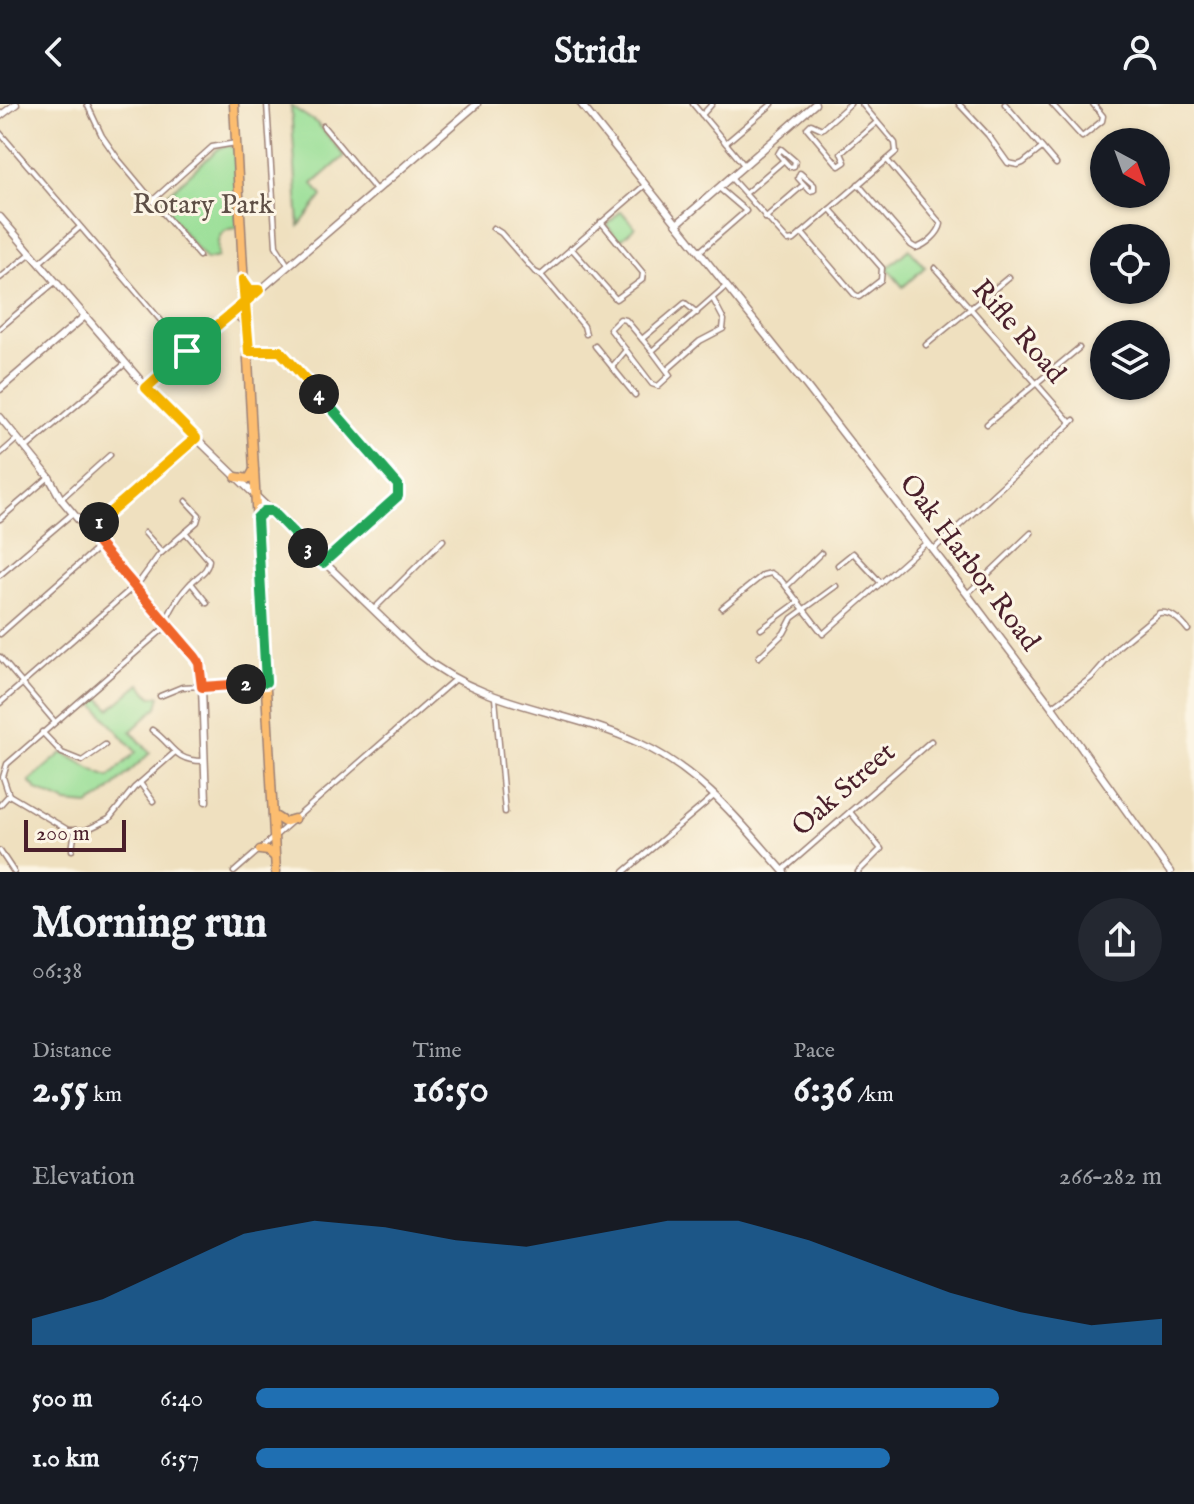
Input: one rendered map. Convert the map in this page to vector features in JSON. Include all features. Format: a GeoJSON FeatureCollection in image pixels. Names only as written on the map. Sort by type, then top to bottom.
{"type":"FeatureCollection","features":[{"type":"Feature","properties":{"kind":"main road"},"geometry":{"type":"LineString","coordinates":[[234,104],[276,872]]}},
{"type":"Feature","properties":{"kind":"main road"},"geometry":{"type":"LineString","coordinates":[[243,280],[250,290],[259,290]]}},
{"type":"Feature","properties":{"kind":"main road"},"geometry":{"type":"LineString","coordinates":[[231,314],[238,315],[246,322]]}},
{"type":"Feature","properties":{"kind":"main road"},"geometry":{"type":"LineString","coordinates":[[236,477],[249,479],[255,469]]}},
{"type":"Feature","properties":{"kind":"main road"},"geometry":{"type":"LineString","coordinates":[[257,518],[264,511],[272,511]]}},
{"type":"Feature","properties":{"kind":"main road"},"geometry":{"type":"LineString","coordinates":[[273,815],[284,822],[294,819]]}},
{"type":"Feature","properties":{"kind":"main road"},"geometry":{"type":"LineString","coordinates":[[260,850],[275,857]]}},
{"type":"Feature","properties":{"kind":"street"},"geometry":{"type":"LineString","coordinates":[[87,104],[113,152],[199,256]]}},
{"type":"Feature","properties":{"kind":"street"},"geometry":{"type":"LineString","coordinates":[[267,104],[276,246],[288,265]]}},
{"type":"Feature","properties":{"kind":"street"},"geometry":{"type":"LineString","coordinates":[[146,388],[477,104]]}},
{"type":"Feature","properties":{"kind":"street","name":"Oak Harbor Road"},"geometry":{"type":"LineString","coordinates":[[581,104],[808,388],[967,594],[1170,872]]}},
{"type":"Feature","properties":{"kind":"street"},"geometry":{"type":"LineString","coordinates":[[693,104],[744,165]]}},
{"type":"Feature","properties":{"kind":"street"},"geometry":{"type":"LineString","coordinates":[[702,115],[712,104]]}},
{"type":"Feature","properties":{"kind":"street"},"geometry":{"type":"LineString","coordinates":[[726,143],[772,104]]}},
{"type":"Feature","properties":{"kind":"street"},"geometry":{"type":"LineString","coordinates":[[677,224],[815,104]]}},
{"type":"Feature","properties":{"kind":"street"},"geometry":{"type":"LineString","coordinates":[[850,104],[822,129],[811,124],[807,127],[839,166],[845,162],[841,153],[877,122]]}},
{"type":"Feature","properties":{"kind":"street"},"geometry":{"type":"LineString","coordinates":[[730,177],[788,241],[794,240],[897,148],[862,104]]}},
{"type":"Feature","properties":{"kind":"street"},"geometry":{"type":"LineString","coordinates":[[959,104],[988,135],[1008,163],[1023,163],[1042,148]]}},
{"type":"Feature","properties":{"kind":"street"},"geometry":{"type":"LineString","coordinates":[[1005,104],[1056,164]]}},
{"type":"Feature","properties":{"kind":"street"},"geometry":{"type":"LineString","coordinates":[[1052,104],[1082,137],[1102,121],[1103,116],[1093,104]]}},
{"type":"Feature","properties":{"kind":"street"},"geometry":{"type":"LineString","coordinates":[[0,116],[14,105]]}},
{"type":"Feature","properties":{"kind":"street"},"geometry":{"type":"LineString","coordinates":[[323,126],[376,190]]}},
{"type":"Feature","properties":{"kind":"street"},"geometry":{"type":"LineString","coordinates":[[0,133],[187,351]]}},
{"type":"Feature","properties":{"kind":"street"},"geometry":{"type":"LineString","coordinates":[[153,200],[212,147],[236,143]]}},
{"type":"Feature","properties":{"kind":"street"},"geometry":{"type":"LineString","coordinates":[[781,149],[796,164],[792,167],[783,161],[778,154],[781,149]]}},
{"type":"Feature","properties":{"kind":"street"},"geometry":{"type":"LineString","coordinates":[[858,184],[913,247],[918,248],[930,239],[940,229],[939,221],[887,160]]}},
{"type":"Feature","properties":{"kind":"street"},"geometry":{"type":"LineString","coordinates":[[746,193],[783,161]]}},
{"type":"Feature","properties":{"kind":"street"},"geometry":{"type":"LineString","coordinates":[[802,172],[815,188],[811,191],[802,186],[797,176],[802,172]]}},
{"type":"Feature","properties":{"kind":"street"},"geometry":{"type":"LineString","coordinates":[[541,275],[645,185]]}},
{"type":"Feature","properties":{"kind":"street"},"geometry":{"type":"LineString","coordinates":[[765,218],[802,186]]}},
{"type":"Feature","properties":{"kind":"street"},"geometry":{"type":"LineString","coordinates":[[699,252],[746,211],[718,187]]}},
{"type":"Feature","properties":{"kind":"street"},"geometry":{"type":"LineString","coordinates":[[802,233],[856,296],[862,297],[881,280],[882,268],[829,209]]}},
{"type":"Feature","properties":{"kind":"street"},"geometry":{"type":"LineString","coordinates":[[0,217],[146,388],[419,654],[455,679],[495,698],[635,741],[672,761],[716,795],[783,871]]}},
{"type":"Feature","properties":{"kind":"street"},"geometry":{"type":"LineString","coordinates":[[571,248],[616,299],[642,280],[643,273],[601,222]]}},
{"type":"Feature","properties":{"kind":"street"},"geometry":{"type":"LineString","coordinates":[[39,263],[80,227]]}},
{"type":"Feature","properties":{"kind":"street"},"geometry":{"type":"LineString","coordinates":[[493,228],[541,275],[584,326],[586,334]]}},
{"type":"Feature","properties":{"kind":"street"},"geometry":{"type":"LineString","coordinates":[[0,278],[31,253]]}},
{"type":"Feature","properties":{"kind":"street","name":"Rifle Road"},"geometry":{"type":"LineString","coordinates":[[932,550],[1073,421],[935,268]]}},
{"type":"Feature","properties":{"kind":"street"},"geometry":{"type":"LineString","coordinates":[[926,345],[1009,277]]}},
{"type":"Feature","properties":{"kind":"street"},"geometry":{"type":"LineString","coordinates":[[0,328],[55,282]]}},
{"type":"Feature","properties":{"kind":"street"},"geometry":{"type":"LineString","coordinates":[[652,351],[725,287]]}},
{"type":"Feature","properties":{"kind":"street"},"geometry":{"type":"LineString","coordinates":[[667,370],[700,341],[723,329],[724,320],[713,299]]}},
{"type":"Feature","properties":{"kind":"street"},"geometry":{"type":"LineString","coordinates":[[642,339],[685,303],[697,313]]}},
{"type":"Feature","properties":{"kind":"street"},"geometry":{"type":"LineString","coordinates":[[0,389],[85,316]]}},
{"type":"Feature","properties":{"kind":"street"},"geometry":{"type":"LineString","coordinates":[[617,320],[626,320],[667,370],[668,377],[654,386],[610,329],[617,320]]}},
{"type":"Feature","properties":{"kind":"street"},"geometry":{"type":"LineString","coordinates":[[595,346],[635,395]]}},
{"type":"Feature","properties":{"kind":"street"},"geometry":{"type":"LineString","coordinates":[[987,424],[1079,348]]}},
{"type":"Feature","properties":{"kind":"street"},"geometry":{"type":"LineString","coordinates":[[249,351],[277,350],[282,353],[398,485],[398,496],[323,563]]}},
{"type":"Feature","properties":{"kind":"street"},"geometry":{"type":"LineString","coordinates":[[612,367],[626,350]]}},
{"type":"Feature","properties":{"kind":"street"},"geometry":{"type":"LineString","coordinates":[[26,448],[126,363]]}},
{"type":"Feature","properties":{"kind":"street"},"geometry":{"type":"LineString","coordinates":[[0,417],[49,477],[61,499],[199,663],[206,801]]}},
{"type":"Feature","properties":{"kind":"street"},"geometry":{"type":"LineString","coordinates":[[88,532],[196,438]]}},
{"type":"Feature","properties":{"kind":"street"},"geometry":{"type":"LineString","coordinates":[[0,454],[17,439]]}},
{"type":"Feature","properties":{"kind":"street"},"geometry":{"type":"LineString","coordinates":[[61,499],[110,455]]}},
{"type":"Feature","properties":{"kind":"street"},"geometry":{"type":"LineString","coordinates":[[0,519],[49,477]]}},
{"type":"Feature","properties":{"kind":"street"},"geometry":{"type":"LineString","coordinates":[[0,703],[134,586],[162,552],[199,518],[186,501]]}},
{"type":"Feature","properties":{"kind":"street"},"geometry":{"type":"LineString","coordinates":[[0,575],[73,513]]}},
{"type":"Feature","properties":{"kind":"street"},"geometry":{"type":"LineString","coordinates":[[174,753],[140,783],[109,819],[86,830],[64,828],[9,795],[3,777],[7,764],[162,630],[177,599],[209,564],[185,532]]}},
{"type":"Feature","properties":{"kind":"street"},"geometry":{"type":"LineString","coordinates":[[145,533],[162,552]]}},
{"type":"Feature","properties":{"kind":"street"},"geometry":{"type":"LineString","coordinates":[[967,594],[1031,533]]}},
{"type":"Feature","properties":{"kind":"street"},"geometry":{"type":"LineString","coordinates":[[373,611],[443,540]]}},
{"type":"Feature","properties":{"kind":"street"},"geometry":{"type":"LineString","coordinates":[[722,608],[768,573],[776,575],[823,634],[926,543]]}},
{"type":"Feature","properties":{"kind":"street"},"geometry":{"type":"LineString","coordinates":[[0,634],[101,546]]}},
{"type":"Feature","properties":{"kind":"street"},"geometry":{"type":"LineString","coordinates":[[787,586],[821,553]]}},
{"type":"Feature","properties":{"kind":"street"},"geometry":{"type":"LineString","coordinates":[[838,565],[853,553],[881,583]]}},
{"type":"Feature","properties":{"kind":"street"},"geometry":{"type":"LineString","coordinates":[[191,583],[207,603]]}},
{"type":"Feature","properties":{"kind":"street"},"geometry":{"type":"LineString","coordinates":[[759,657],[784,633],[792,618],[836,586]]}},
{"type":"Feature","properties":{"kind":"street"},"geometry":{"type":"LineString","coordinates":[[761,629],[798,601]]}},
{"type":"Feature","properties":{"kind":"street"},"geometry":{"type":"LineString","coordinates":[[1052,707],[1092,677],[1119,646],[1159,613],[1169,614],[1188,630]]}},
{"type":"Feature","properties":{"kind":"street"},"geometry":{"type":"LineString","coordinates":[[0,657],[55,722]]}},
{"type":"Feature","properties":{"kind":"street"},"geometry":{"type":"LineString","coordinates":[[234,872],[455,679]]}},
{"type":"Feature","properties":{"kind":"street"},"geometry":{"type":"LineString","coordinates":[[160,696],[182,687],[266,682]]}},
{"type":"Feature","properties":{"kind":"street"},"geometry":{"type":"LineString","coordinates":[[495,698],[505,812]]}},
{"type":"Feature","properties":{"kind":"street"},"geometry":{"type":"LineString","coordinates":[[152,730],[174,753],[190,761],[203,761]]}},
{"type":"Feature","properties":{"kind":"street"},"geometry":{"type":"LineString","coordinates":[[42,732],[62,753],[82,761],[105,745]]}},
{"type":"Feature","properties":{"kind":"street","name":"Oak Street"},"geometry":{"type":"LineString","coordinates":[[783,871],[931,741]]}},
{"type":"Feature","properties":{"kind":"street"},"geometry":{"type":"LineString","coordinates":[[140,783],[153,801]]}},
{"type":"Feature","properties":{"kind":"street"},"geometry":{"type":"LineString","coordinates":[[0,805],[9,795]]}},
{"type":"Feature","properties":{"kind":"street"},"geometry":{"type":"LineString","coordinates":[[624,872],[716,795]]}},
{"type":"Feature","properties":{"kind":"street"},"geometry":{"type":"LineString","coordinates":[[849,812],[881,849],[858,872]]}},
{"type":"Feature","properties":{"kind":"street"},"geometry":{"type":"LineString","coordinates":[[72,850],[75,830]]}},
{"type":"Feature","properties":{"kind":"street"},"geometry":{"type":"LineString","coordinates":[[0,851],[14,872]]}},
{"type":"Feature","properties":{"kind":"green space"},"geometry":{"type":"Polygon","coordinates":[[[291,106],[318,124],[345,156],[313,184],[322,196],[299,226],[291,106]]]}},
{"type":"Feature","properties":{"kind":"green space","name":"Rotary Park"},"geometry":{"type":"Polygon","coordinates":[[[229,145],[234,148],[237,228],[222,233],[217,245],[218,257],[206,260],[159,202],[219,148],[229,145]]]}},
{"type":"Feature","properties":{"kind":"green space"},"geometry":{"type":"Polygon","coordinates":[[[621,211],[635,227],[619,241],[607,225],[621,211]]]}},
{"type":"Feature","properties":{"kind":"green space"},"geometry":{"type":"Polygon","coordinates":[[[909,249],[925,267],[903,287],[887,268],[909,249]]]}},
{"type":"Feature","properties":{"kind":"green space"},"geometry":{"type":"Polygon","coordinates":[[[140,684],[151,697],[160,696],[157,707],[131,731],[150,753],[102,797],[88,805],[67,803],[37,790],[29,781],[62,753],[109,777],[136,752],[91,701],[97,695],[110,709],[140,684]]]}},
{"type":"Feature","properties":{"kind":"route"},"geometry":{"type":"LineString","coordinates":[[187,351],[146,388],[196,438],[88,532],[195,657],[199,663],[202,687],[266,682],[257,518],[264,511],[272,511],[323,563],[400,491],[282,353],[277,350],[249,351],[244,303],[243,280],[250,290],[259,290],[244,303],[224,320],[209,332],[187,351]]}}]}
